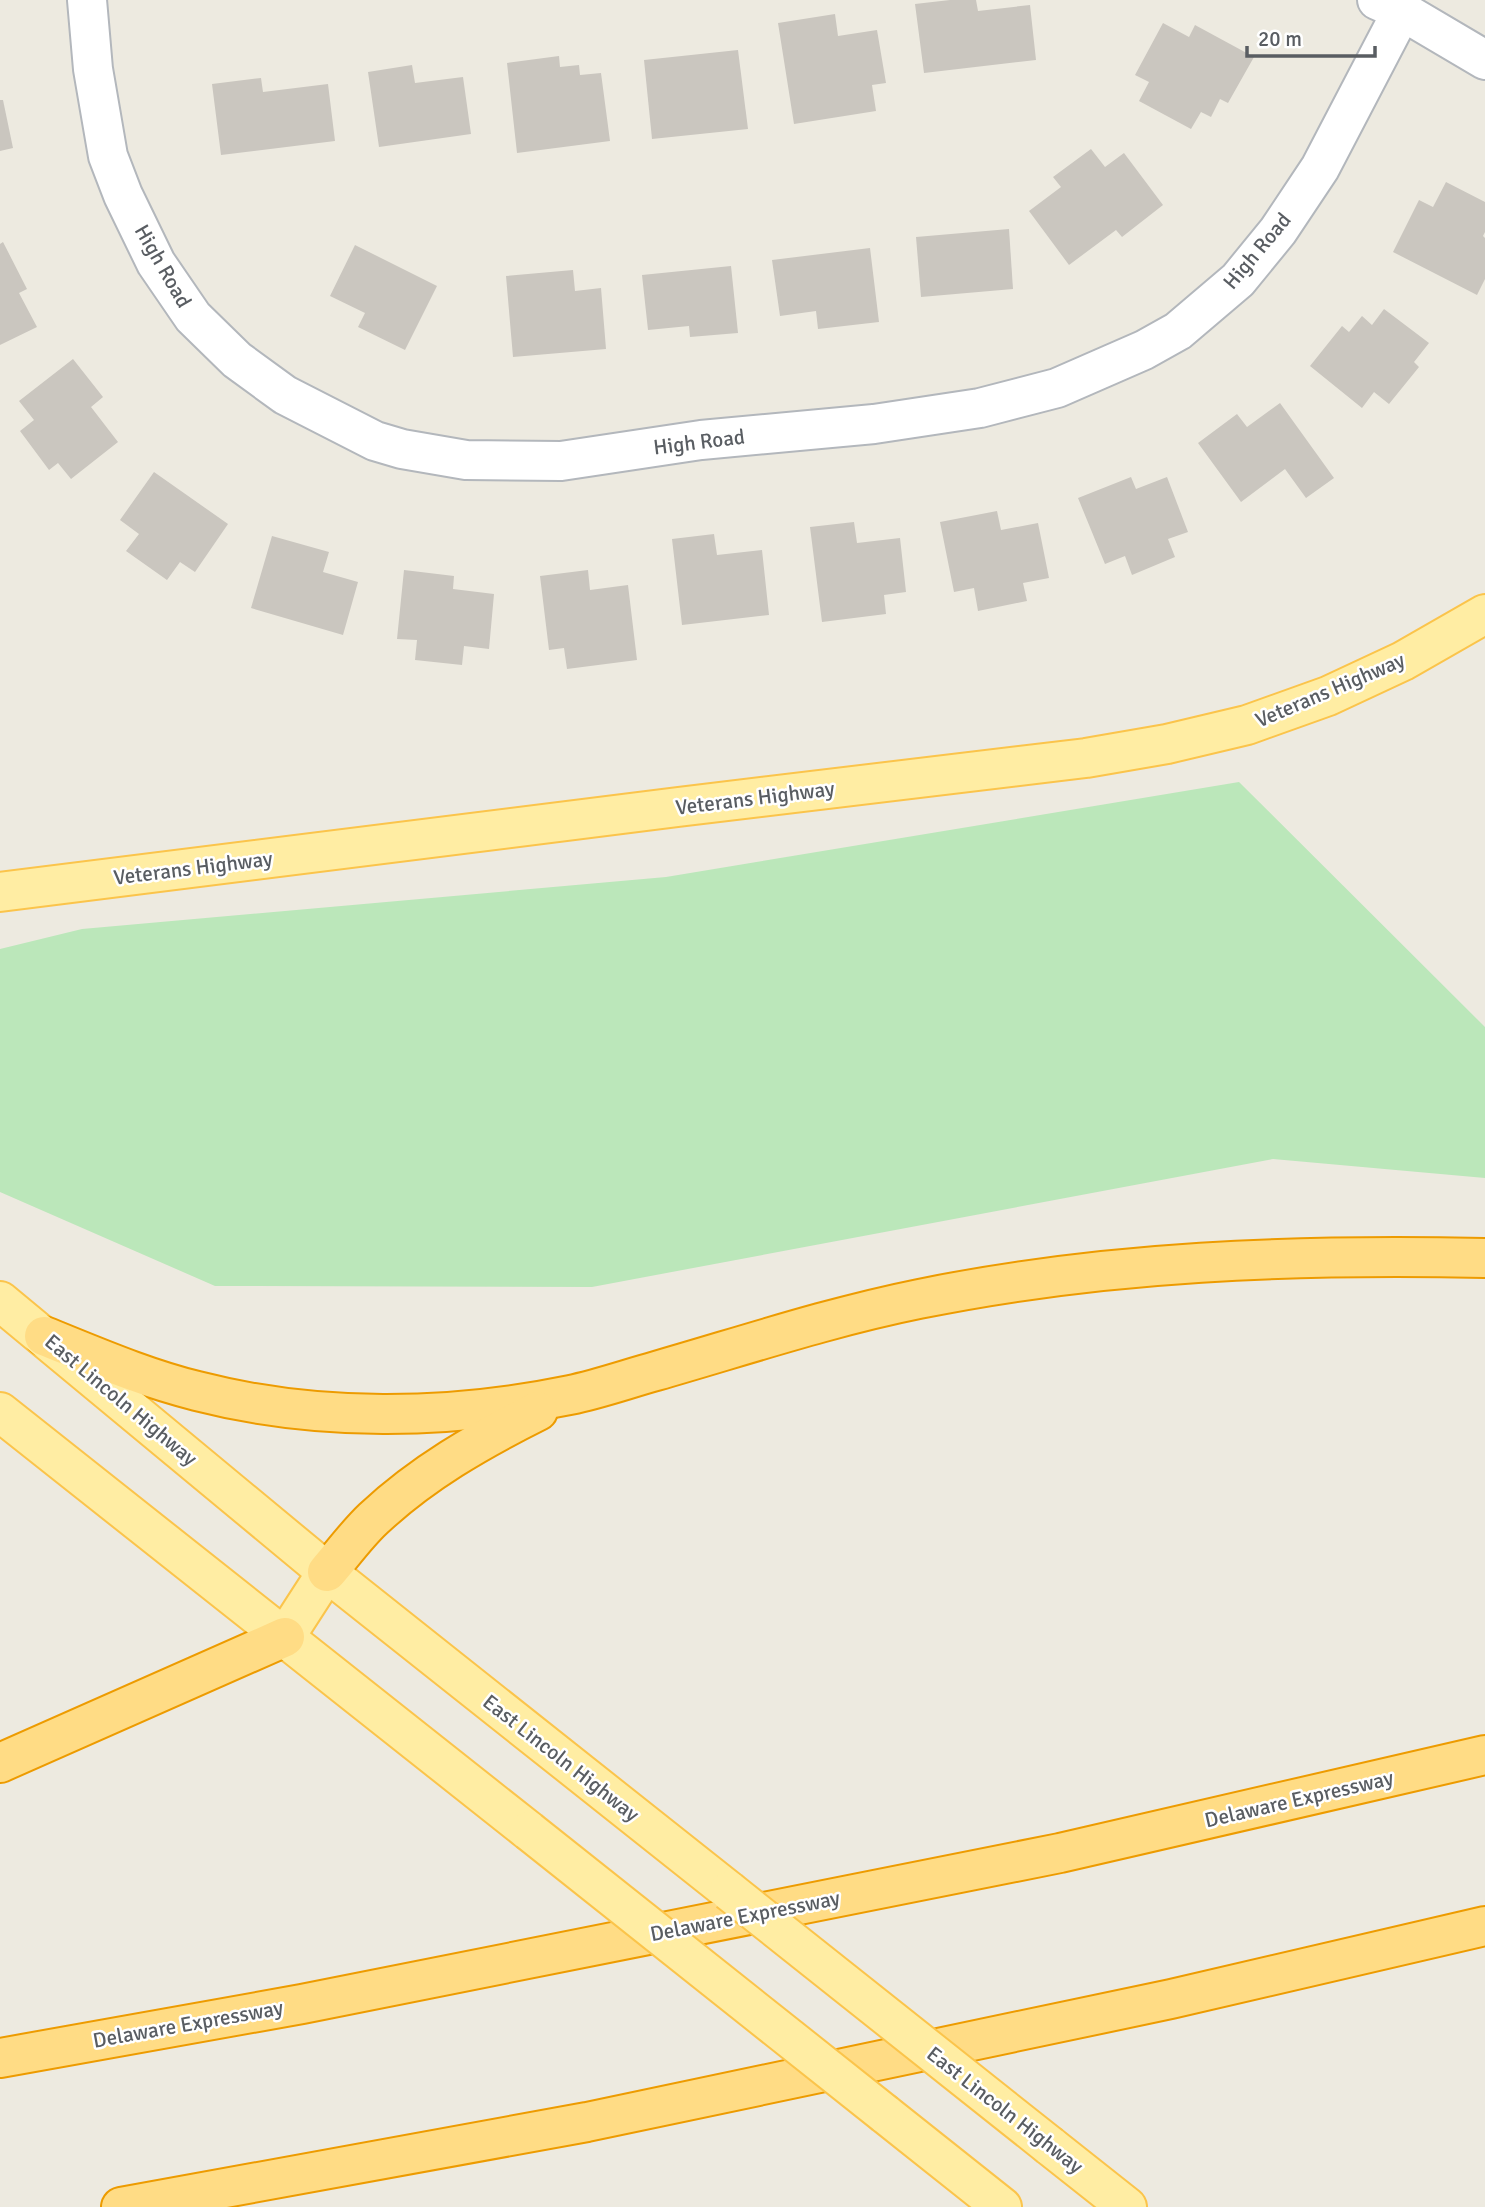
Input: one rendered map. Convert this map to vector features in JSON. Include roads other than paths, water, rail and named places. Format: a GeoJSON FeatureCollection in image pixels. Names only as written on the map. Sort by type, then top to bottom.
{"type":"FeatureCollection","features":[{"type":"Feature","properties":{"kind":"highway"},"geometry":{"type":"LineString","coordinates":[[44,1336],[129,1370],[196,1391],[268,1405],[343,1413],[415,1414],[474,1409],[571,1395],[917,1299],[1034,1279],[1163,1265],[1271,1258],[1485,1258]]}},
{"type":"Feature","properties":{"kind":"highway"},"geometry":{"type":"LineString","coordinates":[[327,1572],[371,1521],[442,1464],[487,1436],[571,1395]]}},
{"type":"Feature","properties":{"kind":"highway"},"geometry":{"type":"LineString","coordinates":[[0,1763],[285,1637]]}},
{"type":"Feature","properties":{"kind":"highway","name":"Delaware Expressway"},"geometry":{"type":"LineString","coordinates":[[0,2058],[316,2001],[1059,1853],[1485,1755]]}},
{"type":"Feature","properties":{"kind":"highway"},"geometry":{"type":"LineString","coordinates":[[121,2207],[587,2122],[1157,2002],[1485,1926]]}},
{"type":"Feature","properties":{"kind":"main road","name":"Veterans Highway"},"geometry":{"type":"LineString","coordinates":[[0,892],[1086,758],[1167,744],[1247,725],[1328,696],[1403,661],[1485,614]]}},
{"type":"Feature","properties":{"kind":"main road","name":"East Lincoln Highway"},"geometry":{"type":"LineString","coordinates":[[0,1301],[327,1572],[1127,2207]]}},
{"type":"Feature","properties":{"kind":"main road"},"geometry":{"type":"LineString","coordinates":[[0,1412],[1002,2207]]}},
{"type":"Feature","properties":{"kind":"main road"},"geometry":{"type":"LineString","coordinates":[[285,1637],[327,1572]]}},
{"type":"Feature","properties":{"kind":"street","name":"High Road"},"geometry":{"type":"LineString","coordinates":[[87,0],[93,69],[108,156],[123,195],[156,263],[193,317],[237,360],[285,395],[375,441],[402,449],[480,460],[561,461],[701,440],[874,424],[980,408],[1056,388],[1144,350],[1178,331],[1238,280],[1278,231],[1320,168],[1389,6]]}},
{"type":"Feature","properties":{"kind":"street"},"geometry":{"type":"LineString","coordinates":[[1389,6],[1485,60]]}}]}
